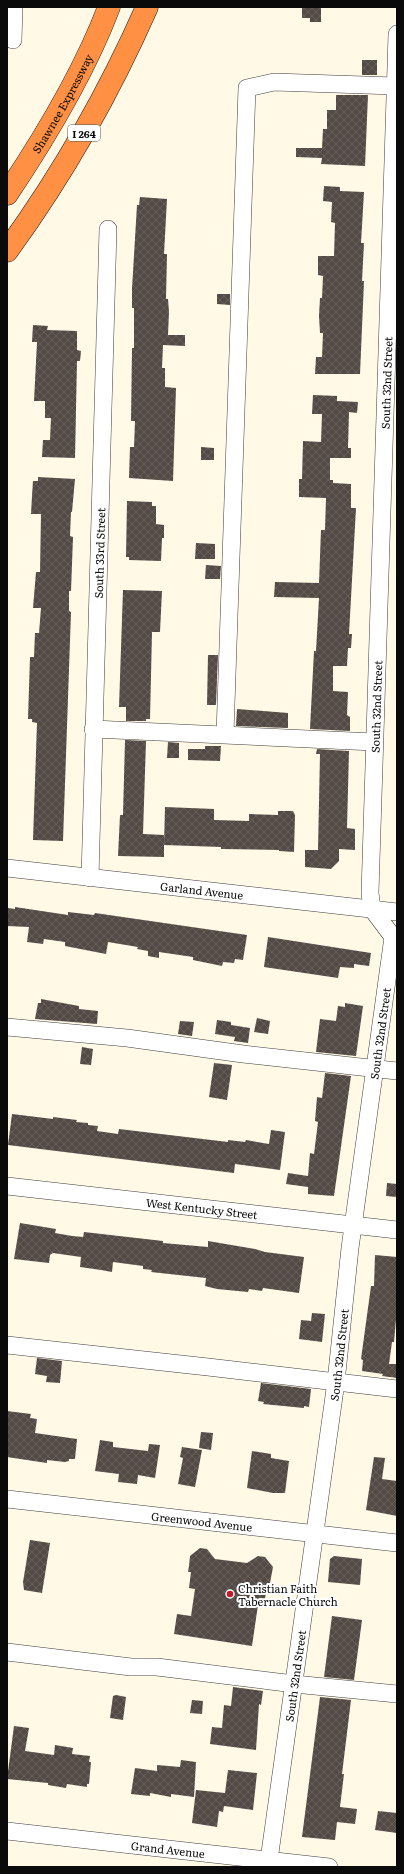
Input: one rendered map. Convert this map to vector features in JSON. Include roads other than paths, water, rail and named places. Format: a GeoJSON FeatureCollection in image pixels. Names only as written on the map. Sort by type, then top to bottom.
{"type":"FeatureCollection","features":[{"type":"Feature","properties":{"kind":"highway","name":"Shawnee Expressway"},"geometry":{"type":"LineString","coordinates":[[7,194],[31,159],[81,69],[109,7]]}},
{"type":"Feature","properties":{"kind":"highway","name":"I 264"},"geometry":{"type":"LineString","coordinates":[[7,251],[59,175],[96,111],[127,52],[147,7]]}},
{"type":"Feature","properties":{"kind":"street"},"geometry":{"type":"LineString","coordinates":[[12,40],[14,7]]}},
{"type":"Feature","properties":{"kind":"street","name":"South 32nd Street"},"geometry":{"type":"LineString","coordinates":[[268,1863],[336,1382],[354,1225],[393,937],[372,909],[370,893],[374,742],[391,425],[396,110],[395,86],[397,34]]}},
{"type":"Feature","properties":{"kind":"street"},"geometry":{"type":"LineString","coordinates":[[226,734],[247,88],[274,82],[395,86]]}},
{"type":"Feature","properties":{"kind":"street","name":"South 33rd Street"},"geometry":{"type":"LineString","coordinates":[[90,878],[108,229]]}},
{"type":"Feature","properties":{"kind":"street"},"geometry":{"type":"LineString","coordinates":[[93,729],[374,742]]}},
{"type":"Feature","properties":{"kind":"street","name":"Garland Avenue"},"geometry":{"type":"LineString","coordinates":[[7,868],[397,912]]}},
{"type":"Feature","properties":{"kind":"street"},"geometry":{"type":"LineString","coordinates":[[7,1027],[127,1038],[243,1054],[397,1071]]}},
{"type":"Feature","properties":{"kind":"street","name":"West Kentucky Street"},"geometry":{"type":"LineString","coordinates":[[7,1186],[397,1230]]}},
{"type":"Feature","properties":{"kind":"street"},"geometry":{"type":"LineString","coordinates":[[7,1345],[397,1389]]}},
{"type":"Feature","properties":{"kind":"street","name":"Greenwood Avenue"},"geometry":{"type":"LineString","coordinates":[[7,1499],[397,1543]]}},
{"type":"Feature","properties":{"kind":"street"},"geometry":{"type":"LineString","coordinates":[[7,1652],[131,1667],[157,1667],[294,1684],[397,1694]]}},
{"type":"Feature","properties":{"kind":"street","name":"Grand Avenue"},"geometry":{"type":"LineString","coordinates":[[7,1831],[268,1863],[329,1867]]}},
{"type":"Feature","properties":{"kind":"place","name":"Christian Faith Tabernacle Church"},"geometry":{"type":"Point","coordinates":[230,1594]}}]}
